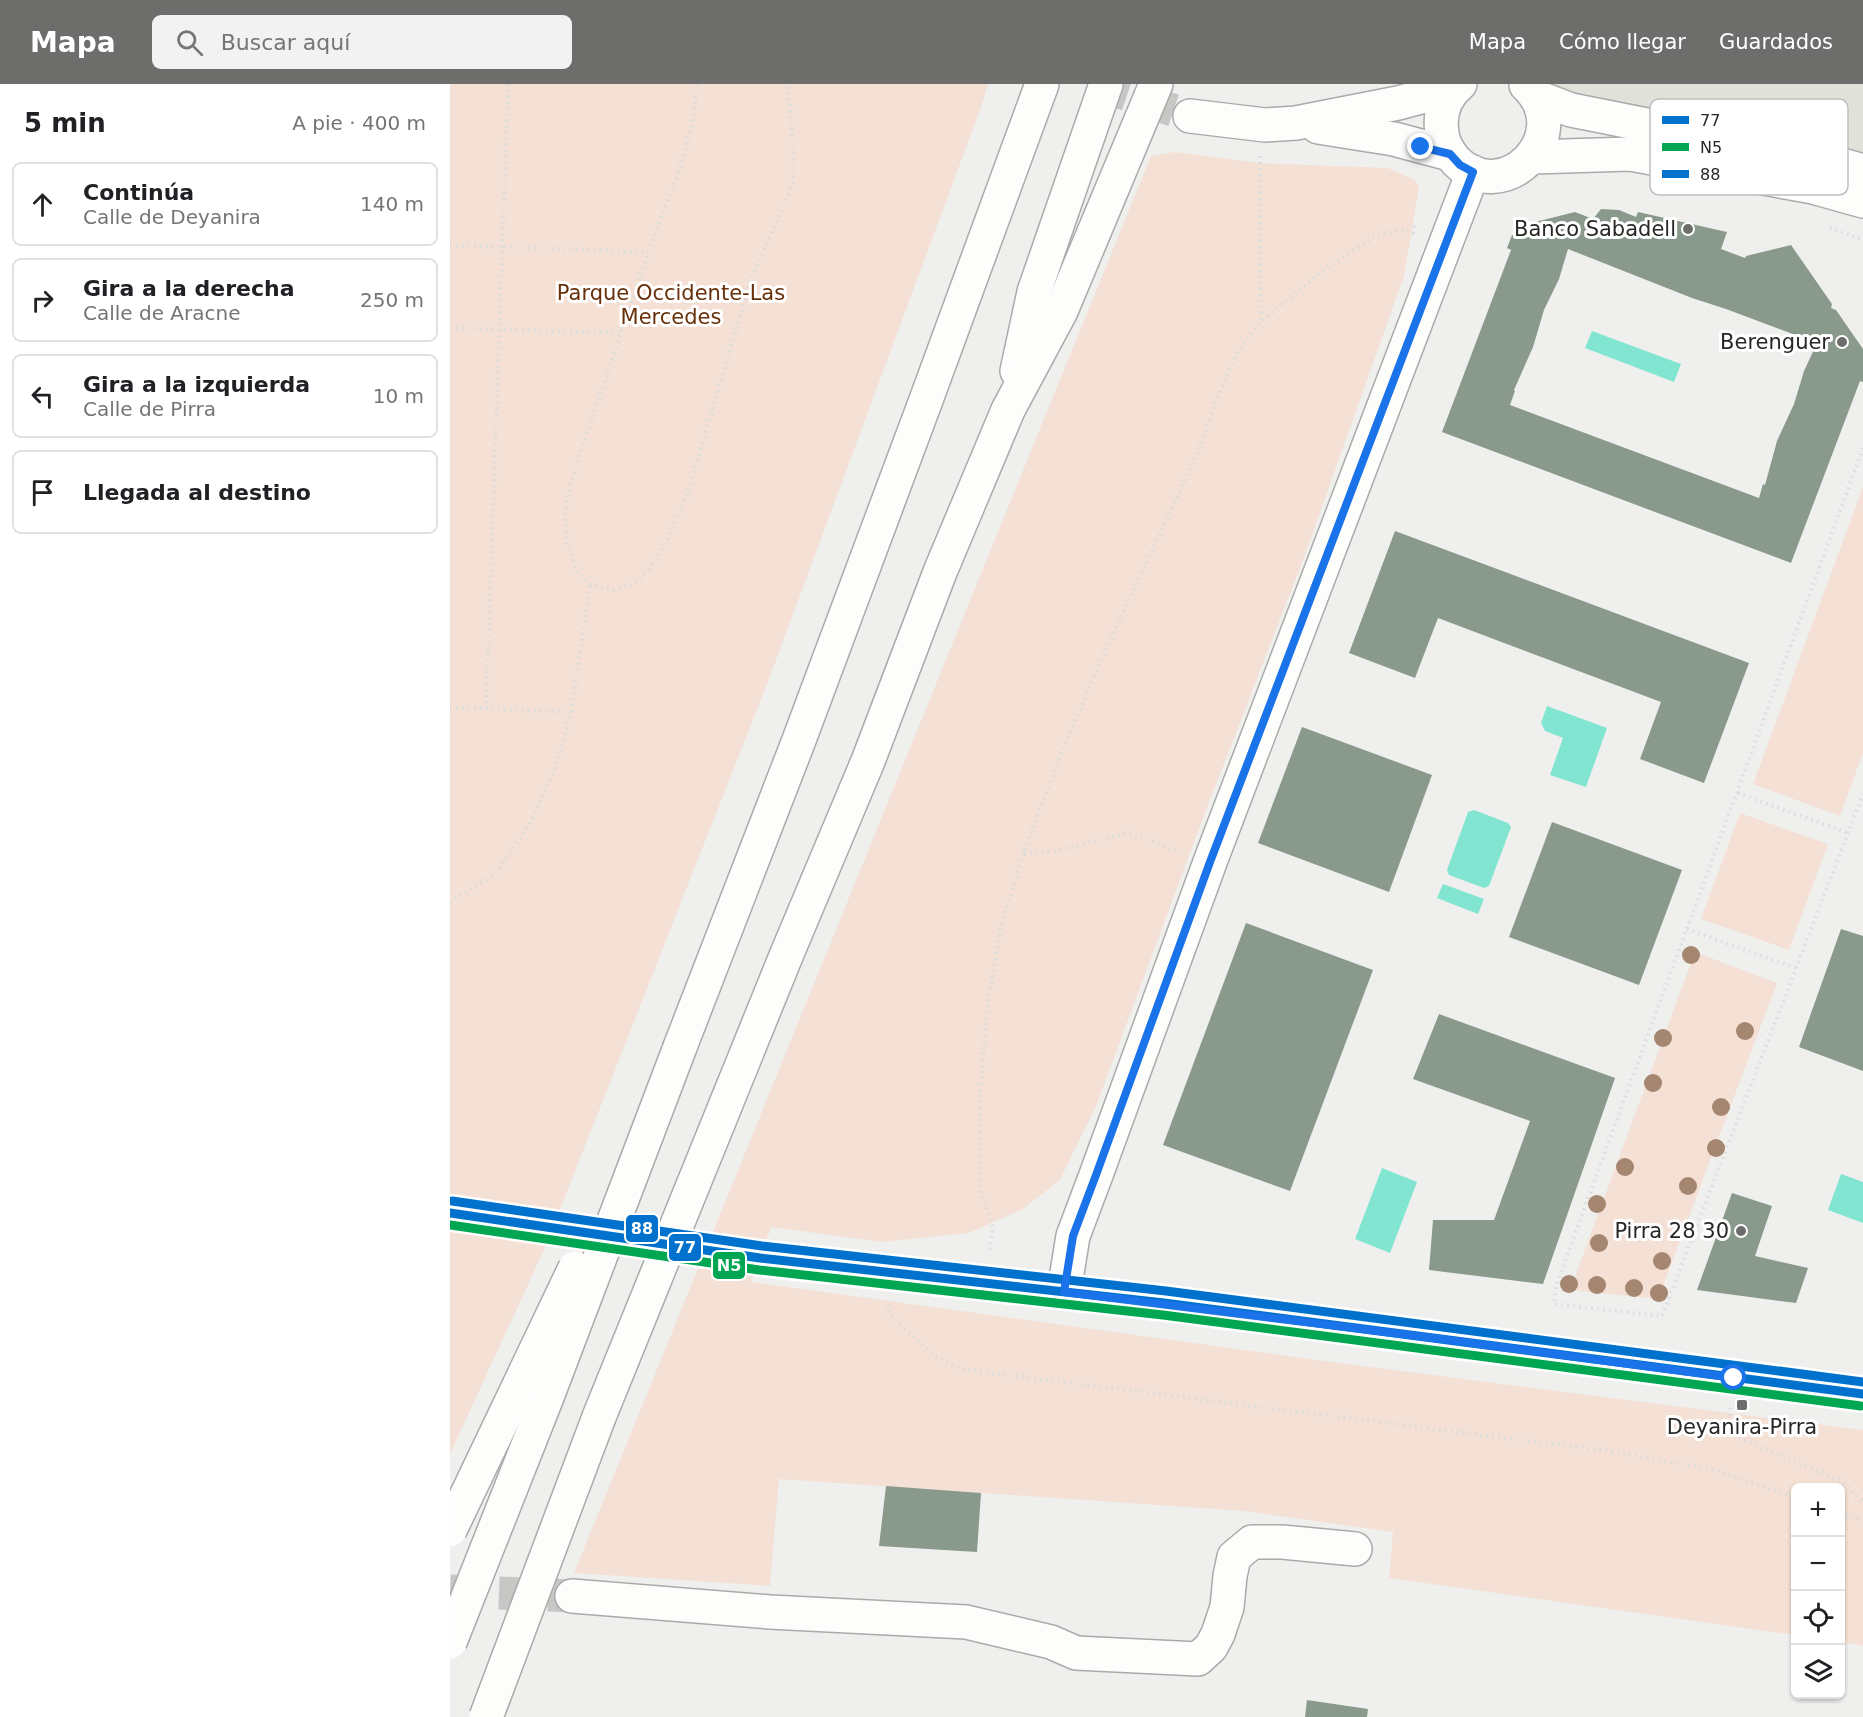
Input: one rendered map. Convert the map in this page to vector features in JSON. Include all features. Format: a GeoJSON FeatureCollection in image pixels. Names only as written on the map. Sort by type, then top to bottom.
{"type":"FeatureCollection","features":[{"type":"Feature","properties":{"kind":"main road"},"geometry":{"type":"LineString","coordinates":[[450,1642],[547,1397],[799,740],[1042,84]]}},
{"type":"Feature","properties":{"kind":"main road"},"geometry":{"type":"LineString","coordinates":[[1008,410],[1034,292],[1106,84]]}},
{"type":"Feature","properties":{"kind":"main road"},"geometry":{"type":"LineString","coordinates":[[486,1717],[599,1417],[868,760],[940,572],[1008,410],[1061,311],[1156,84]]}},
{"type":"Feature","properties":{"kind":"main road"},"geometry":{"type":"LineString","coordinates":[[1190,116],[1265,124],[1296,123],[1398,103],[1457,86]]}},
{"type":"Feature","properties":{"kind":"main road"},"geometry":{"type":"LineString","coordinates":[[1457,86],[1444,103],[1440,120],[1442,138],[1462,163]]}},
{"type":"Feature","properties":{"kind":"main road"},"geometry":{"type":"LineString","coordinates":[[1296,123],[1394,139],[1462,163],[1485,176],[1507,173],[1524,164],[1532,158],[1540,144],[1544,128],[1543,112],[1531,91]]}},
{"type":"Feature","properties":{"kind":"main road"},"geometry":{"type":"LineString","coordinates":[[1531,91],[1571,110],[1650,126]]}},
{"type":"Feature","properties":{"kind":"main road"},"geometry":{"type":"LineString","coordinates":[[1532,158],[1630,154],[1650,158]]}},
{"type":"Feature","properties":{"kind":"main road"},"geometry":{"type":"LineString","coordinates":[[1064,1292],[1073,1236],[1462,163]]}},
{"type":"Feature","properties":{"kind":"main road"},"geometry":{"type":"LineString","coordinates":[[1848,167],[1863,171]]}},
{"type":"Feature","properties":{"kind":"main road"},"geometry":{"type":"LineString","coordinates":[[1842,195],[1863,201]]}},
{"type":"Feature","properties":{"kind":"main road"},"geometry":{"type":"LineString","coordinates":[[450,1530],[680,1047]]}},
{"type":"Feature","properties":{"kind":"main road"},"geometry":{"type":"LineString","coordinates":[[450,1213],[511,1221]]}},
{"type":"Feature","properties":{"kind":"main road"},"geometry":{"type":"LineString","coordinates":[[760,1258],[1360,1328],[1863,1394]]}},
{"type":"Feature","properties":{"kind":"main road"},"geometry":{"type":"LineString","coordinates":[[572,1596],[770,1612],[966,1622],[1051,1642],[1076,1653],[1198,1659],[1211,1647],[1218,1634],[1227,1607],[1234,1557],[1252,1542],[1282,1542],[1355,1549]]}},
{"type":"Feature","properties":{"kind":"path"},"geometry":{"type":"LineString","coordinates":[[486,709],[508,84]]}},
{"type":"Feature","properties":{"kind":"path"},"geometry":{"type":"LineString","coordinates":[[697,84],[693,122],[677,176],[648,252],[570,485],[565,514],[567,543],[577,572],[590,584],[614,590],[638,581],[652,566],[668,539],[688,492],[752,276],[793,182],[791,117],[786,84]]}},
{"type":"Feature","properties":{"kind":"path"},"geometry":{"type":"LineString","coordinates":[[1260,155],[1261,322]]}},
{"type":"Feature","properties":{"kind":"path"},"geometry":{"type":"LineString","coordinates":[[990,1250],[993,1227],[979,1188],[980,1095],[987,1012],[1003,917],[1023,854],[1070,733],[1148,556],[1198,452],[1238,351],[1261,322],[1326,268],[1377,235],[1400,229],[1413,233],[1414,225]]}},
{"type":"Feature","properties":{"kind":"path"},"geometry":{"type":"LineString","coordinates":[[1828,228],[1863,240]]}},
{"type":"Feature","properties":{"kind":"path"},"geometry":{"type":"LineString","coordinates":[[450,244],[648,252]]}},
{"type":"Feature","properties":{"kind":"path"},"geometry":{"type":"LineString","coordinates":[[450,328],[621,333]]}},
{"type":"Feature","properties":{"kind":"path"},"geometry":{"type":"LineString","coordinates":[[1863,448],[1556,1286],[1554,1304],[1662,1316],[1863,794]]}},
{"type":"Feature","properties":{"kind":"path"},"geometry":{"type":"LineString","coordinates":[[450,902],[495,873],[530,824],[556,766],[571,712],[590,584]]}},
{"type":"Feature","properties":{"kind":"path"},"geometry":{"type":"LineString","coordinates":[[450,707],[571,712]]}},
{"type":"Feature","properties":{"kind":"path"},"geometry":{"type":"LineString","coordinates":[[1738,793],[1848,833]]}},
{"type":"Feature","properties":{"kind":"path"},"geometry":{"type":"LineString","coordinates":[[1023,854],[1061,850],[1128,833],[1210,862]]}},
{"type":"Feature","properties":{"kind":"path"},"geometry":{"type":"LineString","coordinates":[[1687,929],[1796,968]]}},
{"type":"Feature","properties":{"kind":"path"},"geometry":{"type":"LineString","coordinates":[[885,1271],[889,1314],[934,1355],[962,1369],[1609,1451],[1711,1469],[1791,1496]]}},
{"type":"Feature","properties":{"kind":"path"},"geometry":{"type":"LineString","coordinates":[[1734,1378],[1728,1419],[1730,1434],[1841,1481],[1863,1501]]}},
{"type":"Feature","properties":{"kind":"path"},"geometry":{"type":"LineString","coordinates":[[1845,1515],[1863,1521]]}},
{"type":"Feature","properties":{"kind":"shaded area"},"geometry":{"type":"Polygon","coordinates":[[[1525,84],[1863,84],[1863,171],[1848,167],[1848,99],[1650,99],[1650,116],[1525,84]]]}},
{"type":"Feature","properties":{"kind":"shaded area"},"geometry":{"type":"Polygon","coordinates":[[[1592,331],[1681,364],[1674,382],[1585,348],[1592,331]]]}},
{"type":"Feature","properties":{"kind":"shaded area"},"geometry":{"type":"Polygon","coordinates":[[[1547,706],[1607,728],[1586,787],[1550,775],[1563,738],[1545,731],[1541,723],[1547,706]]]}},
{"type":"Feature","properties":{"kind":"shaded area"},"geometry":{"type":"Polygon","coordinates":[[[1474,810],[1508,823],[1511,827],[1489,886],[1484,888],[1449,875],[1447,870],[1468,812],[1474,810]]]}},
{"type":"Feature","properties":{"kind":"shaded area"},"geometry":{"type":"Polygon","coordinates":[[[1443,884],[1484,899],[1478,914],[1437,898],[1443,884]]]}},
{"type":"Feature","properties":{"kind":"shaded area"},"geometry":{"type":"Polygon","coordinates":[[[1382,1168],[1417,1182],[1390,1253],[1355,1239],[1382,1168]]]}},
{"type":"Feature","properties":{"kind":"shaded area"},"geometry":{"type":"Polygon","coordinates":[[[1841,1174],[1863,1182],[1863,1223],[1828,1210],[1841,1174]]]}},
{"type":"Feature","properties":{"kind":"green space","name":"Parque Occidente-Las Mercedes"},"geometry":{"type":"Polygon","coordinates":[[[450,84],[988,84],[769,679],[544,1250],[450,1454],[450,84]]]}},
{"type":"Feature","properties":{"kind":"green space"},"geometry":{"type":"Polygon","coordinates":[[[1175,152],[1260,163],[1388,168],[1415,180],[1419,188],[1404,276],[1306,552],[1205,813],[1096,1106],[1060,1180],[1023,1209],[969,1233],[882,1242],[771,1227],[751,1282],[1347,1364],[1863,1430],[1863,1647],[1845,1643],[1845,1483],[1791,1483],[1791,1634],[1389,1578],[1393,1532],[1244,1511],[779,1479],[770,1586],[574,1573],[1151,156],[1175,152]]]}},
{"type":"Feature","properties":{"kind":"green space"},"geometry":{"type":"Polygon","coordinates":[[[1863,487],[1863,753],[1840,816],[1753,784],[1863,487]]]}},
{"type":"Feature","properties":{"kind":"green space"},"geometry":{"type":"Polygon","coordinates":[[[1740,813],[1828,844],[1789,950],[1701,919],[1740,813]]]}},
{"type":"Feature","properties":{"kind":"green space"},"geometry":{"type":"Polygon","coordinates":[[[1695,952],[1777,983],[1658,1299],[1570,1290],[1695,952]]]}},
{"type":"Feature","properties":{"kind":"building"},"geometry":{"type":"Polygon","coordinates":[[[1601,209],[1619,210],[1636,217],[1638,212],[1727,232],[1721,249],[1745,258],[1791,245],[1832,304],[1831,308],[1836,310],[1863,349],[1863,382],[1860,381],[1791,563],[1442,432],[1511,250],[1507,248],[1512,235],[1515,237],[1519,226],[1575,212],[1593,219],[1601,209]],[[1568,249],[1559,279],[1544,310],[1533,347],[1514,390],[1510,405],[1759,498],[1763,484],[1765,485],[1777,441],[1817,343],[1692,298],[1568,249]]]}},
{"type":"Feature","properties":{"kind":"building"},"geometry":{"type":"Polygon","coordinates":[[[1395,531],[1749,663],[1704,783],[1640,759],[1661,702],[1438,618],[1415,678],[1349,653],[1395,531]]]}},
{"type":"Feature","properties":{"kind":"building"},"geometry":{"type":"Polygon","coordinates":[[[1302,727],[1432,775],[1389,892],[1258,843],[1302,727]]]}},
{"type":"Feature","properties":{"kind":"building"},"geometry":{"type":"Polygon","coordinates":[[[1552,822],[1682,870],[1639,985],[1509,937],[1552,822]]]}},
{"type":"Feature","properties":{"kind":"building"},"geometry":{"type":"Polygon","coordinates":[[[1246,923],[1373,970],[1290,1191],[1163,1145],[1246,923]]]}},
{"type":"Feature","properties":{"kind":"building"},"geometry":{"type":"Polygon","coordinates":[[[1841,929],[1863,936],[1863,1071],[1799,1047],[1841,929]]]}},
{"type":"Feature","properties":{"kind":"building"},"geometry":{"type":"Polygon","coordinates":[[[1439,1014],[1615,1078],[1543,1284],[1429,1270],[1433,1220],[1494,1220],[1530,1121],[1413,1079],[1439,1014]]]}},
{"type":"Feature","properties":{"kind":"building","name":"Pirra 28 30"},"geometry":{"type":"Polygon","coordinates":[[[1732,1193],[1772,1206],[1755,1256],[1808,1268],[1796,1303],[1697,1290],[1732,1193]]]}},
{"type":"Feature","properties":{"kind":"building"},"geometry":{"type":"Polygon","coordinates":[[[886,1486],[981,1493],[977,1552],[879,1546],[886,1486]]]}},
{"type":"Feature","properties":{"kind":"building"},"geometry":{"type":"Polygon","coordinates":[[[1307,1700],[1368,1709],[1367,1717],[1305,1717],[1307,1700]]]}},
{"type":"Feature","properties":{"kind":"tunnel"},"geometry":{"type":"LineString","coordinates":[[1096,84],[1190,116]]}},
{"type":"Feature","properties":{"kind":"tunnel"},"geometry":{"type":"LineString","coordinates":[[511,1221],[760,1258]]}},
{"type":"Feature","properties":{"kind":"tunnel"},"geometry":{"type":"LineString","coordinates":[[450,1591],[572,1596]]}},
{"type":"Feature","properties":{"kind":"transit line","name":"88"},"geometry":{"type":"LineString","coordinates":[[452,1201],[762,1246],[1166,1291],[1863,1382]]}},
{"type":"Feature","properties":{"kind":"transit line","name":"77"},"geometry":{"type":"LineString","coordinates":[[450,1213],[760,1258],[1164,1303],[1863,1394]]}},
{"type":"Feature","properties":{"kind":"transit line","name":"N5"},"geometry":{"type":"LineString","coordinates":[[450,1225],[759,1270],[1163,1315],[1861,1406]]}},
{"type":"Feature","properties":{"kind":"place","name":"Banco Sabadell"},"geometry":{"type":"Point","coordinates":[1688,229]}},
{"type":"Feature","properties":{"kind":"place","name":"Berenguer"},"geometry":{"type":"Point","coordinates":[1842,342]}},
{"type":"Feature","properties":{"kind":"place","name":"Pirra 28 30"},"geometry":{"type":"Point","coordinates":[1741,1231]}},
{"type":"Feature","properties":{"kind":"place","name":"Deyanira-Pirra"},"geometry":{"type":"Point","coordinates":[1742,1405]}},
{"type":"Feature","properties":{"kind":"route"},"geometry":{"type":"LineString","coordinates":[[1421,147],[1450,154],[1460,165],[1473,172],[1210,862],[1073,1236],[1064,1292],[1164,1303],[1734,1378]]}}]}
